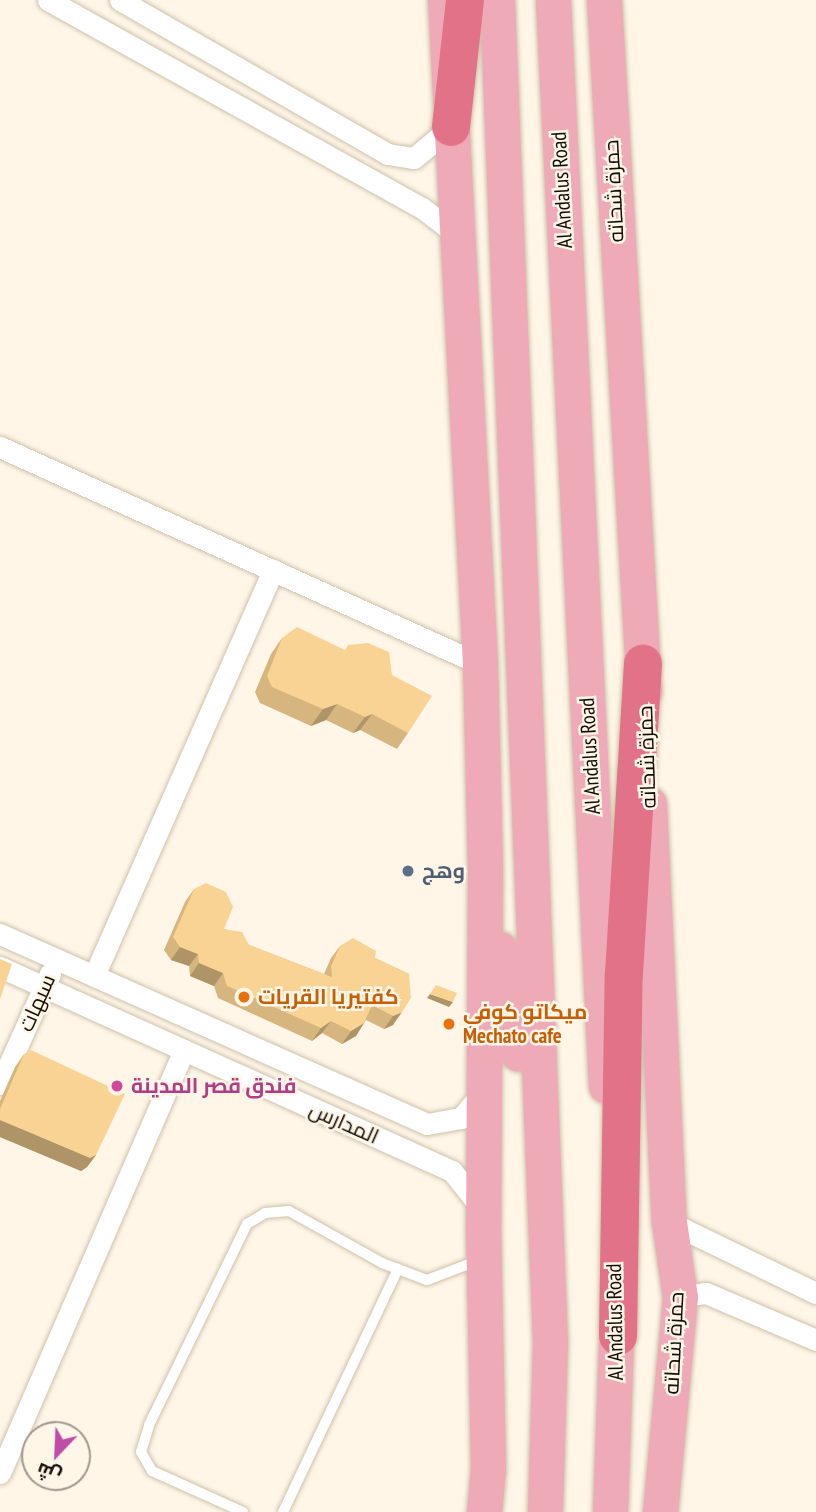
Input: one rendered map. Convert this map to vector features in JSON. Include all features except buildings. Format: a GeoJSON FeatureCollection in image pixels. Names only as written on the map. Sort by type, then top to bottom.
{"type":"FeatureCollection","features":[{"type":"Feature","properties":{"kind":"highway"},"geometry":{"type":"LineString","coordinates":[[451,127],[465,0]]}},
{"type":"Feature","properties":{"kind":"highway"},"geometry":{"type":"LineString","coordinates":[[618,1336],[624,974],[643,664]]}},
{"type":"Feature","properties":{"kind":"main road"},"geometry":{"type":"LineString","coordinates":[[445,0],[460,237],[480,664],[485,867],[483,1210],[488,1469],[484,1512]]}},
{"type":"Feature","properties":{"kind":"main road"},"geometry":{"type":"LineString","coordinates":[[497,0],[541,1184],[550,1341],[545,1512]]}},
{"type":"Feature","properties":{"kind":"main road","name":"Al Andalus Road"},"geometry":{"type":"LineString","coordinates":[[553,0],[618,1336],[610,1512]]}},
{"type":"Feature","properties":{"kind":"main road"},"geometry":{"type":"LineString","coordinates":[[589,0],[612,155]]}},
{"type":"Feature","properties":{"kind":"main road","name":"حمزة شحاته"},"geometry":{"type":"LineString","coordinates":[[604,0],[643,664],[668,1222],[680,1297],[660,1512]]}},
{"type":"Feature","properties":{"kind":"main road"},"geometry":{"type":"LineString","coordinates":[[485,867],[541,1184]]}},
{"type":"Feature","properties":{"kind":"street"},"geometry":{"type":"LineString","coordinates":[[48,0],[422,208],[460,237]]}},
{"type":"Feature","properties":{"kind":"street"},"geometry":{"type":"LineString","coordinates":[[120,0],[388,154],[414,158],[451,127]]}},
{"type":"Feature","properties":{"kind":"street"},"geometry":{"type":"LineString","coordinates":[[0,447],[480,664]]}},
{"type":"Feature","properties":{"kind":"street"},"geometry":{"type":"LineString","coordinates":[[94,976],[273,570]]}},
{"type":"Feature","properties":{"kind":"street","name":"المدارس"},"geometry":{"type":"LineString","coordinates":[[0,934],[427,1124],[461,1118],[483,1092]]}},
{"type":"Feature","properties":{"kind":"street","name":"سبهات"},"geometry":{"type":"LineString","coordinates":[[0,1084],[57,959]]}},
{"type":"Feature","properties":{"kind":"street","name":"المدارس"},"geometry":{"type":"LineString","coordinates":[[0,967],[452,1171],[483,1210]]}},
{"type":"Feature","properties":{"kind":"street"},"geometry":{"type":"LineString","coordinates":[[0,1473],[184,1050]]}},
{"type":"Feature","properties":{"kind":"street"},"geometry":{"type":"LineString","coordinates":[[668,1222],[816,1293]]}},
{"type":"Feature","properties":{"kind":"street"},"geometry":{"type":"LineString","coordinates":[[680,1297],[706,1293],[816,1340]]}},
{"type":"Feature","properties":{"kind":"lane"},"geometry":{"type":"LineString","coordinates":[[243,1512],[152,1471],[141,1452],[149,1425],[247,1224],[265,1213],[289,1211],[398,1269],[427,1280],[486,1257]]}},
{"type":"Feature","properties":{"kind":"lane"},"geometry":{"type":"LineString","coordinates":[[283,1512],[398,1269]]}},
{"type":"Feature","properties":{"kind":"place","name":"وهج"},"geometry":{"type":"Point","coordinates":[408,871]}},
{"type":"Feature","properties":{"kind":"place","name":"كفتيريا القريات"},"geometry":{"type":"Point","coordinates":[244,997]}},
{"type":"Feature","properties":{"kind":"place","name":"ميكاتو كوفي Mechato cafe"},"geometry":{"type":"Point","coordinates":[449,1024]}},
{"type":"Feature","properties":{"kind":"place","name":"فندق قصر المدينة"},"geometry":{"type":"Point","coordinates":[117,1086]}}]}
